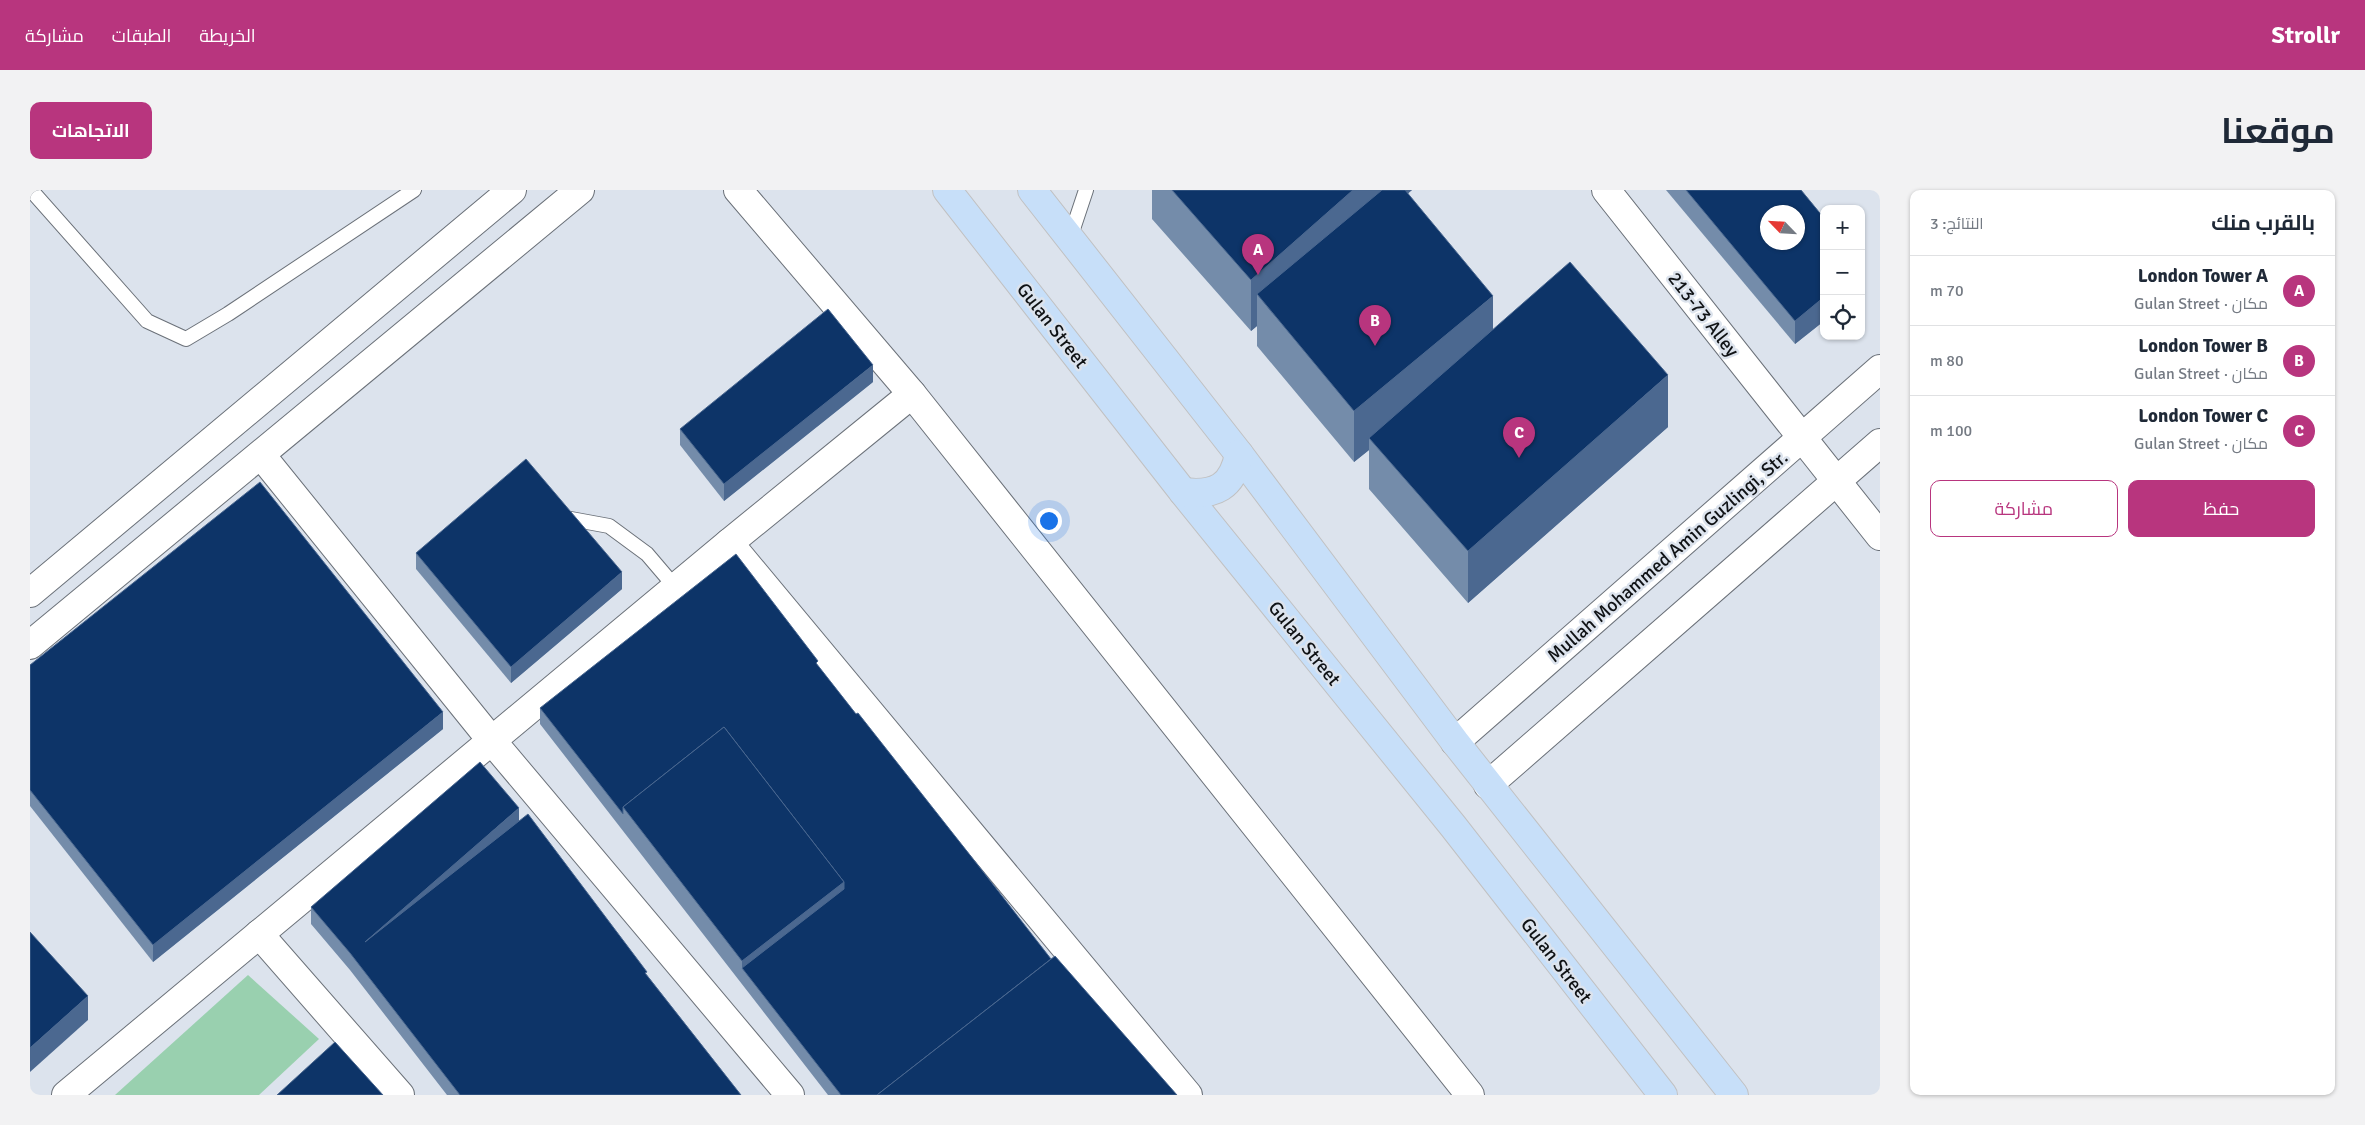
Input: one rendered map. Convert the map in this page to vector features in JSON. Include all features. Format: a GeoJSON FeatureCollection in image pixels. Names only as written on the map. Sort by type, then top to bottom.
{"type":"FeatureCollection","features":[{"type":"Feature","properties":{"kind":"main road","name":"Gulan Street"},"geometry":{"type":"LineString","coordinates":[[947,190],[1183,492],[1453,826],[1663,1095]]}},
{"type":"Feature","properties":{"kind":"main road"},"geometry":{"type":"LineString","coordinates":[[1032,190],[1239,454],[1488,785],[1734,1095]]}},
{"type":"Feature","properties":{"kind":"main road"},"geometry":{"type":"LineString","coordinates":[[1183,492],[1208,493],[1227,483],[1233,475],[1239,454]]}},
{"type":"Feature","properties":{"kind":"street"},"geometry":{"type":"LineString","coordinates":[[30,593],[308,363],[512,190]]}},
{"type":"Feature","properties":{"kind":"street"},"geometry":{"type":"LineString","coordinates":[[30,645],[580,190]]}},
{"type":"Feature","properties":{"kind":"street"},"geometry":{"type":"LineString","coordinates":[[738,190],[912,394],[1470,1095]]}},
{"type":"Feature","properties":{"kind":"street","name":"213-73 Alley"},"geometry":{"type":"LineString","coordinates":[[1606,190],[1835,482],[1880,536]]}},
{"type":"Feature","properties":{"kind":"street"},"geometry":{"type":"LineString","coordinates":[[308,363],[335,392]]}},
{"type":"Feature","properties":{"kind":"street","name":"Mullah Mohammed Amin Guzlingi, Str."},"geometry":{"type":"LineString","coordinates":[[1455,742],[1880,370]]}},
{"type":"Feature","properties":{"kind":"street"},"geometry":{"type":"LineString","coordinates":[[66,1095],[729,543],[912,394]]}},
{"type":"Feature","properties":{"kind":"street"},"geometry":{"type":"LineString","coordinates":[[1488,785],[1880,442]]}},
{"type":"Feature","properties":{"kind":"street"},"geometry":{"type":"LineString","coordinates":[[261,455],[492,741],[790,1095]]}},
{"type":"Feature","properties":{"kind":"street"},"geometry":{"type":"LineString","coordinates":[[729,543],[1188,1095]]}},
{"type":"Feature","properties":{"kind":"street"},"geometry":{"type":"LineString","coordinates":[[260,934],[400,1095]]}},
{"type":"Feature","properties":{"kind":"lane"},"geometry":{"type":"LineString","coordinates":[[31,190],[146,321],[186,339],[228,314],[414,190]]}},
{"type":"Feature","properties":{"kind":"lane"},"geometry":{"type":"LineString","coordinates":[[1070,238],[1086,190]]}},
{"type":"Feature","properties":{"kind":"lane"},"geometry":{"type":"LineString","coordinates":[[571,519],[609,526],[647,554],[676,588]]}},
{"type":"Feature","properties":{"kind":"green space"},"geometry":{"type":"Polygon","coordinates":[[[248,975],[319,1039],[259,1095],[115,1095],[248,975]]]}},
{"type":"Feature","properties":{"kind":"building"},"geometry":{"type":"Polygon","coordinates":[[[1172,190],[1353,190],[1251,280],[1172,190]]]}},
{"type":"Feature","properties":{"kind":"building"},"geometry":{"type":"Polygon","coordinates":[[[1382,190],[1405,190],[1493,296],[1354,411],[1257,294],[1382,190]]]}},
{"type":"Feature","properties":{"kind":"building"},"geometry":{"type":"Polygon","coordinates":[[[1686,190],[1801,190],[1820,213],[1820,300],[1795,321],[1686,190]]]}},
{"type":"Feature","properties":{"kind":"building"},"geometry":{"type":"Polygon","coordinates":[[[1570,262],[1668,375],[1468,551],[1369,438],[1570,262]]]}},
{"type":"Feature","properties":{"kind":"building"},"geometry":{"type":"Polygon","coordinates":[[[828,309],[873,365],[724,484],[680,429],[828,309]]]}},
{"type":"Feature","properties":{"kind":"building"},"geometry":{"type":"Polygon","coordinates":[[[526,459],[622,572],[511,667],[416,553],[526,459]]]}},
{"type":"Feature","properties":{"kind":"building"},"geometry":{"type":"Polygon","coordinates":[[[260,482],[443,712],[153,945],[30,790],[30,665],[260,482]]]}},
{"type":"Feature","properties":{"kind":"building"},"geometry":{"type":"Polygon","coordinates":[[[736,554],[818,661],[816,663],[856,714],[858,713],[1051,959],[877,1095],[841,1095],[742,968],[844,889],[844,882],[724,727],[623,807],[623,814],[540,708],[736,554]]]}},
{"type":"Feature","properties":{"kind":"building"},"geometry":{"type":"Polygon","coordinates":[[[724,727],[844,882],[742,961],[623,807],[724,727]]]}},
{"type":"Feature","properties":{"kind":"building"},"geometry":{"type":"Polygon","coordinates":[[[480,762],[519,808],[365,942],[528,814],[647,972],[645,973],[741,1095],[460,1095],[350,953],[311,907],[480,762]]]}},
{"type":"Feature","properties":{"kind":"building"},"geometry":{"type":"Polygon","coordinates":[[[30,932],[88,996],[30,1048],[30,932]]]}},
{"type":"Feature","properties":{"kind":"building"},"geometry":{"type":"Polygon","coordinates":[[[1055,956],[1177,1095],[877,1095],[1055,956]]]}},
{"type":"Feature","properties":{"kind":"building"},"geometry":{"type":"Polygon","coordinates":[[[335,1042],[383,1095],[277,1095],[335,1042]]]}},
{"type":"Feature","properties":{"kind":"place","name":"London Tower A"},"geometry":{"type":"Point","coordinates":[1258,275]}},
{"type":"Feature","properties":{"kind":"place","name":"London Tower B"},"geometry":{"type":"Point","coordinates":[1375,346]}},
{"type":"Feature","properties":{"kind":"place","name":"London Tower C"},"geometry":{"type":"Point","coordinates":[1519,458]}}]}
